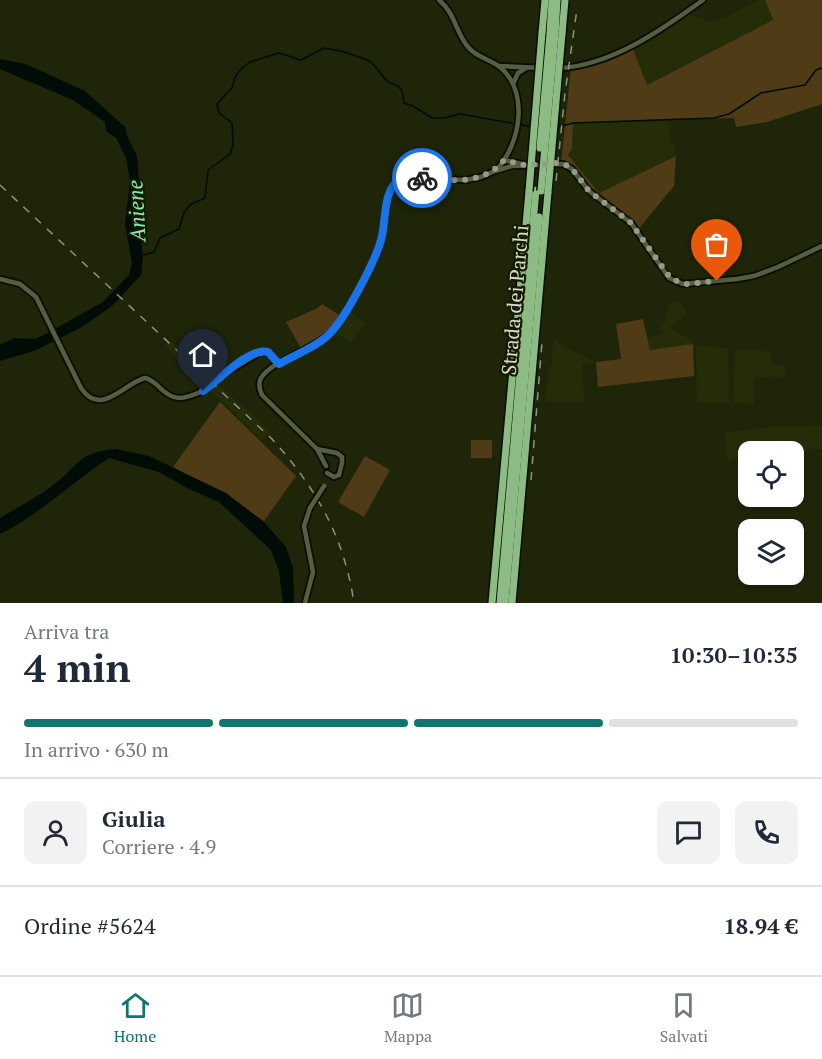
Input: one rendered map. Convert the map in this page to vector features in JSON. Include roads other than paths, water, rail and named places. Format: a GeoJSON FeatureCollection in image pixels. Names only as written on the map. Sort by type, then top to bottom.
{"type":"FeatureCollection","features":[{"type":"Feature","properties":{"kind":"highway"},"geometry":{"type":"LineString","coordinates":[[545,0],[552,34]]}},
{"type":"Feature","properties":{"kind":"highway","name":"Strada dei Parchi"},"geometry":{"type":"LineString","coordinates":[[552,0],[552,34]]}},
{"type":"Feature","properties":{"kind":"highway","name":"Strada dei Parchi"},"geometry":{"type":"LineString","coordinates":[[500,603],[557,0]]}},
{"type":"Feature","properties":{"kind":"highway"},"geometry":{"type":"LineString","coordinates":[[512,603],[513,480],[538,191],[552,34],[565,0]]}},
{"type":"Feature","properties":{"kind":"highway"},"geometry":{"type":"LineString","coordinates":[[492,603],[513,480]]}},
{"type":"Feature","properties":{"kind":"highway","name":"Strada dei Parchi"},"geometry":{"type":"LineString","coordinates":[[505,603],[513,480]]}},
{"type":"Feature","properties":{"kind":"street"},"geometry":{"type":"LineString","coordinates":[[439,0],[448,9],[471,50],[498,66],[513,84],[518,108],[516,137],[511,150],[495,171]]}},
{"type":"Feature","properties":{"kind":"street"},"geometry":{"type":"LineString","coordinates":[[498,66],[574,67],[596,62],[642,42],[704,0]]}},
{"type":"Feature","properties":{"kind":"street"},"geometry":{"type":"LineString","coordinates":[[508,76],[515,67]]}},
{"type":"Feature","properties":{"kind":"street"},"geometry":{"type":"LineString","coordinates":[[508,76],[526,68]]}},
{"type":"Feature","properties":{"kind":"street"},"geometry":{"type":"LineString","coordinates":[[513,84],[518,73]]}},
{"type":"Feature","properties":{"kind":"street"},"geometry":{"type":"LineString","coordinates":[[511,150],[514,164]]}},
{"type":"Feature","properties":{"kind":"street"},"geometry":{"type":"LineString","coordinates":[[504,160],[524,165],[557,163],[570,168],[589,191],[631,223],[665,273],[679,283],[691,284],[748,277],[775,269],[822,246]]}},
{"type":"Feature","properties":{"kind":"street"},"geometry":{"type":"LineString","coordinates":[[326,466],[317,449],[260,391],[261,378],[279,364],[324,338],[339,323],[378,251],[388,197],[392,186],[398,180],[405,177],[469,179],[486,176],[514,164]]}},
{"type":"Feature","properties":{"kind":"street"},"geometry":{"type":"LineString","coordinates":[[0,279],[15,282],[31,291],[49,320],[82,390],[94,398],[111,398],[145,378],[152,380],[166,395],[172,398],[182,398],[205,390],[219,377],[261,352],[270,354],[279,364]]}},
{"type":"Feature","properties":{"kind":"street"},"geometry":{"type":"LineString","coordinates":[[304,603],[313,572],[304,527],[305,519],[324,486],[332,476],[340,474],[343,461],[339,454],[317,449]]}},
{"type":"Feature","properties":{"kind":"street"},"geometry":{"type":"LineString","coordinates":[[324,486],[327,459],[332,454]]}},
{"type":"Feature","properties":{"kind":"street"},"geometry":{"type":"LineString","coordinates":[[327,473],[332,476]]}},
{"type":"Feature","properties":{"kind":"water","name":"Aniene"},"geometry":{"type":"Polygon","coordinates":[[[0,59],[26,64],[85,91],[125,127],[137,156],[143,255],[141,275],[112,306],[82,327],[34,351],[0,361],[0,345],[14,338],[35,339],[103,302],[129,275],[132,263],[125,224],[130,181],[126,158],[116,138],[106,131],[105,122],[73,100],[0,69],[0,59]]]}},
{"type":"Feature","properties":{"kind":"water"},"geometry":{"type":"Polygon","coordinates":[[[116,449],[149,456],[226,493],[264,522],[286,547],[293,568],[294,603],[283,603],[279,571],[271,550],[219,502],[159,472],[109,458],[28,518],[0,534],[0,518],[46,490],[79,461],[93,453],[116,449]]]}},
{"type":"Feature","properties":{"kind":"waterway","name":"Aniene"},"geometry":{"type":"LineString","coordinates":[[144,255],[154,252],[160,238],[179,229],[184,212],[191,204],[205,198],[208,170],[230,154],[233,145],[232,123],[219,113],[217,104],[232,88],[235,77],[241,69],[250,62],[279,53],[301,60],[324,48],[341,51],[372,63],[388,82],[398,86],[402,91],[404,103],[432,118],[460,114],[512,123]]}},
{"type":"Feature","properties":{"kind":"waterway"},"geometry":{"type":"LineString","coordinates":[[558,127],[573,123],[714,118],[729,114],[761,93],[805,85],[816,70],[822,68]]}},
{"type":"Feature","properties":{"kind":"waterway"},"geometry":{"type":"LineString","coordinates":[[519,124],[532,127]]}},
{"type":"Feature","properties":{"kind":"railway"},"geometry":{"type":"LineString","coordinates":[[556,181],[577,9]]}},
{"type":"Feature","properties":{"kind":"railway"},"geometry":{"type":"LineString","coordinates":[[0,185],[272,439],[288,457],[326,514],[343,556],[354,603]]}},
{"type":"Feature","properties":{"kind":"railway"},"geometry":{"type":"LineString","coordinates":[[531,480],[542,342]]}}]}
